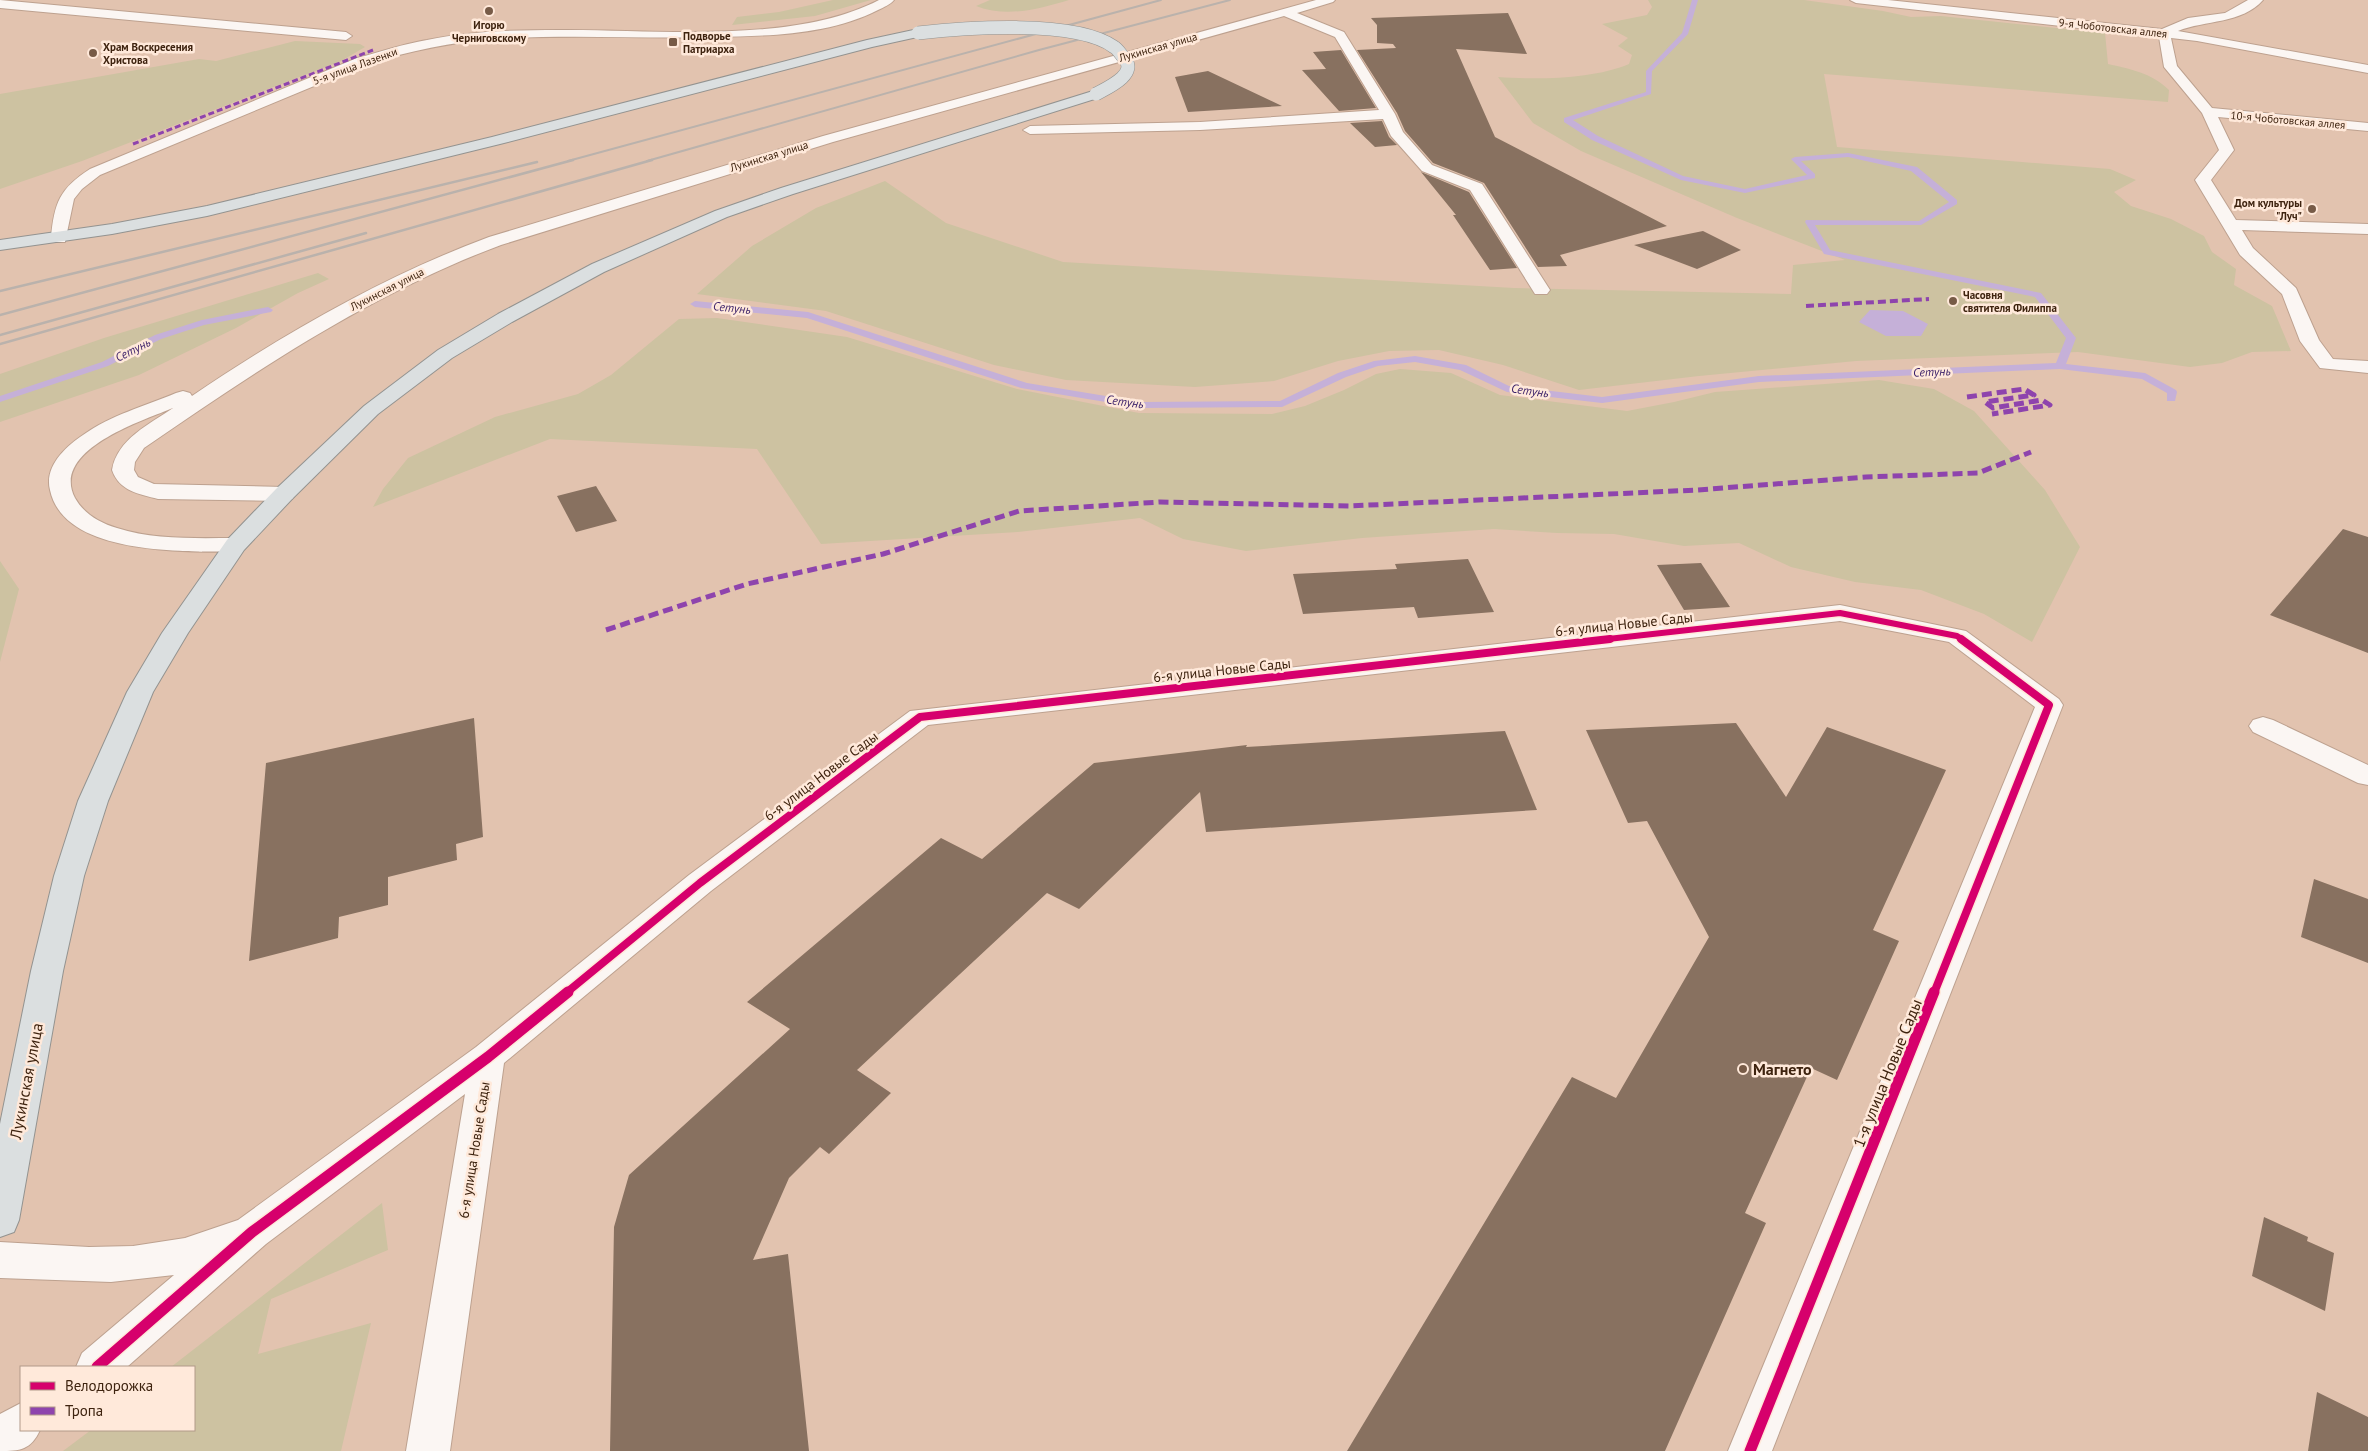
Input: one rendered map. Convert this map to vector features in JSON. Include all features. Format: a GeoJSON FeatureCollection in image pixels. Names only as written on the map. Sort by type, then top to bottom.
{"type":"FeatureCollection","features":[{"type":"Feature","properties":{"kind":"main road","name":"Лукинская улица"},"geometry":{"type":"LineString","coordinates":[[0,1220],[47,972],[69,876],[94,801],[140,692],[175,633],[235,545],[284,494],[371,410],[445,354],[505,318],[598,268],[721,214],[786,190],[1096,94],[1121,79],[1127,72],[1128,64],[1125,56],[1113,47],[1092,38],[1054,30],[1008,26],[918,32],[495,141],[207,211],[59,238]]}},
{"type":"Feature","properties":{"kind":"main road"},"geometry":{"type":"LineString","coordinates":[[0,245],[59,238]]}},
{"type":"Feature","properties":{"kind":"street","name":"5-я улица Лазенки"},"geometry":{"type":"LineString","coordinates":[[59,238],[61,216],[68,192],[95,172],[353,65],[393,52],[435,42],[482,37],[723,33],[789,29],[850,17],[888,0]]}},
{"type":"Feature","properties":{"kind":"street","name":"Лукинская улица"},"geometry":{"type":"LineString","coordinates":[[284,494],[158,492],[142,489],[130,483],[124,476],[122,467],[126,456],[136,443],[233,377],[378,293],[444,260],[495,241],[828,138],[1329,0]]}},
{"type":"Feature","properties":{"kind":"street","name":"9-я Чоботовская аллея"},"geometry":{"type":"LineString","coordinates":[[1856,0],[2164,33],[2283,52],[2368,69]]}},
{"type":"Feature","properties":{"kind":"street"},"geometry":{"type":"LineString","coordinates":[[2257,0],[2228,16],[2192,22],[2164,33],[2171,68],[2208,112],[2227,150],[2203,180],[2246,251],[2290,292],[2310,341],[2327,364],[2368,367]]}},
{"type":"Feature","properties":{"kind":"street"},"geometry":{"type":"LineString","coordinates":[[0,4],[346,36]]}},
{"type":"Feature","properties":{"kind":"street"},"geometry":{"type":"LineString","coordinates":[[1284,12],[1315,23],[1340,35],[1388,114],[1396,133],[1427,168],[1476,187],[1541,290]]}},
{"type":"Feature","properties":{"kind":"street","name":"10-я Чоботовская аллея"},"geometry":{"type":"LineString","coordinates":[[2208,112],[2368,127]]}},
{"type":"Feature","properties":{"kind":"street"},"geometry":{"type":"LineString","coordinates":[[1030,130],[1200,126],[1388,114]]}},
{"type":"Feature","properties":{"kind":"street"},"geometry":{"type":"LineString","coordinates":[[2230,225],[2368,230]]}},
{"type":"Feature","properties":{"kind":"street","name":"Лукинская улица"},"geometry":{"type":"LineString","coordinates":[[233,377],[116,425],[78,448],[60,474],[63,498],[71,511],[83,522],[111,534],[167,542],[235,545]]}},
{"type":"Feature","properties":{"kind":"street","name":"6-я улица Новые Сады"},"geometry":{"type":"LineString","coordinates":[[428,1451],[488,1057],[700,883],[920,717],[1840,613],[1957,636],[2050,705]]}},
{"type":"Feature","properties":{"kind":"street","name":"1-я улица Новые Сады"},"geometry":{"type":"LineString","coordinates":[[1750,1451],[2050,705]]}},
{"type":"Feature","properties":{"kind":"street"},"geometry":{"type":"LineString","coordinates":[[2263,726],[2368,776]]}},
{"type":"Feature","properties":{"kind":"street"},"geometry":{"type":"LineString","coordinates":[[98,1366],[252,1232],[488,1057]]}},
{"type":"Feature","properties":{"kind":"street"},"geometry":{"type":"LineString","coordinates":[[0,1260],[104,1266],[142,1262],[177,1257],[252,1232]]}},
{"type":"Feature","properties":{"kind":"street"},"geometry":{"type":"LineString","coordinates":[[0,1440],[20,1425]]}},
{"type":"Feature","properties":{"kind":"shaded area"},"geometry":{"type":"Polygon","coordinates":[[[833,0],[871,0],[815,16],[732,25],[737,17],[779,12],[833,0]]]}},
{"type":"Feature","properties":{"kind":"shaded area"},"geometry":{"type":"Polygon","coordinates":[[[990,0],[1069,0],[1035,9],[1011,12],[988,10],[976,6],[990,0]]]}},
{"type":"Feature","properties":{"kind":"shaded area"},"geometry":{"type":"Polygon","coordinates":[[[1648,0],[1804,0],[1883,11],[1911,17],[1941,16],[2105,33],[2108,64],[2140,72],[2155,79],[2169,90],[2168,102],[1824,74],[1837,147],[2110,169],[2136,180],[2114,192],[2131,206],[2171,219],[2204,236],[2212,252],[2236,269],[2234,285],[2272,306],[2291,351],[2252,352],[2222,363],[2190,367],[2078,352],[1856,361],[1579,390],[1503,365],[1439,350],[1389,351],[1338,361],[1274,381],[1195,387],[1066,380],[994,365],[826,311],[697,294],[752,246],[816,208],[885,181],[946,223],[1063,262],[1514,288],[1791,294],[1793,265],[1845,260],[1737,218],[1581,151],[1533,123],[1498,77],[1565,77],[1599,73],[1629,64],[1632,55],[1618,46],[1628,38],[1602,24],[1647,15],[1652,7],[1648,0]]]}},
{"type":"Feature","properties":{"kind":"shaded area"},"geometry":{"type":"Polygon","coordinates":[[[295,41],[360,44],[365,47],[341,61],[82,161],[0,189],[0,94],[199,59],[216,61],[295,41]]]}},
{"type":"Feature","properties":{"kind":"shaded area"},"geometry":{"type":"Polygon","coordinates":[[[318,273],[329,279],[298,293],[236,328],[139,375],[0,422],[0,374],[104,338],[318,273]]]}},
{"type":"Feature","properties":{"kind":"shaded area"},"geometry":{"type":"Polygon","coordinates":[[[1870,310],[1903,311],[1928,324],[1921,336],[1886,336],[1859,322],[1870,310]]]}},
{"type":"Feature","properties":{"kind":"shaded area"},"geometry":{"type":"Polygon","coordinates":[[[717,318],[847,337],[1017,389],[1139,413],[1272,414],[1305,406],[1376,374],[1400,369],[1451,373],[1500,395],[1627,411],[1715,392],[1879,380],[1934,389],[1974,411],[2045,490],[2080,547],[2032,642],[1984,614],[1921,590],[1855,582],[1791,567],[1739,543],[1684,546],[1614,534],[1494,529],[1362,538],[1246,551],[1183,539],[1140,518],[1018,532],[821,544],[757,449],[550,439],[373,507],[383,489],[408,458],[495,417],[578,394],[611,375],[679,319],[717,318]]]}},
{"type":"Feature","properties":{"kind":"shaded area"},"geometry":{"type":"Polygon","coordinates":[[[0,561],[19,589],[0,662],[0,561]]]}},
{"type":"Feature","properties":{"kind":"shaded area"},"geometry":{"type":"Polygon","coordinates":[[[382,1203],[388,1250],[271,1299],[258,1354],[371,1323],[341,1451],[63,1451],[90,1431],[195,1431],[195,1366],[172,1366],[382,1203]]]}},
{"type":"Feature","properties":{"kind":"building"},"geometry":{"type":"Polygon","coordinates":[[[1508,13],[1527,54],[1456,49],[1495,137],[1667,226],[1560,255],[1567,266],[1538,267],[1484,183],[1433,163],[1405,131],[1397,113],[1357,50],[1396,48],[1393,44],[1377,43],[1377,25],[1371,18],[1508,13]]]}},
{"type":"Feature","properties":{"kind":"building"},"geometry":{"type":"Polygon","coordinates":[[[1341,50],[1376,108],[1339,111],[1302,70],[1326,69],[1313,52],[1341,50]]]}},
{"type":"Feature","properties":{"kind":"building"},"geometry":{"type":"Polygon","coordinates":[[[1208,71],[1282,106],[1188,112],[1175,77],[1208,71]]]}},
{"type":"Feature","properties":{"kind":"building"},"geometry":{"type":"Polygon","coordinates":[[[1382,121],[1389,137],[1397,145],[1375,147],[1350,123],[1382,121]]]}},
{"type":"Feature","properties":{"kind":"building"},"geometry":{"type":"Polygon","coordinates":[[[1421,172],[1469,192],[1517,268],[1490,270],[1453,215],[1456,215],[1421,172]]]}},
{"type":"Feature","properties":{"kind":"building"},"geometry":{"type":"Polygon","coordinates":[[[1703,231],[1741,250],[1697,269],[1634,245],[1703,231]]]}},
{"type":"Feature","properties":{"kind":"building"},"geometry":{"type":"Polygon","coordinates":[[[596,486],[617,521],[576,532],[557,496],[596,486]]]}},
{"type":"Feature","properties":{"kind":"building"},"geometry":{"type":"Polygon","coordinates":[[[2343,529],[2368,537],[2368,653],[2270,615],[2343,529]]]}},
{"type":"Feature","properties":{"kind":"building"},"geometry":{"type":"Polygon","coordinates":[[[1468,559],[1494,612],[1418,618],[1414,607],[1303,614],[1293,574],[1397,569],[1395,564],[1468,559]]]}},
{"type":"Feature","properties":{"kind":"building"},"geometry":{"type":"Polygon","coordinates":[[[1701,563],[1730,607],[1684,610],[1657,565],[1701,563]]]}},
{"type":"Feature","properties":{"kind":"building"},"geometry":{"type":"Polygon","coordinates":[[[474,718],[483,837],[456,844],[457,860],[388,877],[388,905],[339,917],[338,938],[249,961],[266,763],[474,718]]]}},
{"type":"Feature","properties":{"kind":"building"},"geometry":{"type":"Polygon","coordinates":[[[1736,723],[1786,797],[1827,727],[1946,770],[1873,930],[1899,941],[1837,1080],[1811,1068],[1745,1213],[1766,1223],[1665,1451],[1347,1451],[1572,1077],[1616,1098],[1709,937],[1647,821],[1628,823],[1586,730],[1736,723]]]}},
{"type":"Feature","properties":{"kind":"building"},"geometry":{"type":"Polygon","coordinates":[[[1505,731],[1537,810],[1206,832],[1200,792],[1079,909],[1047,893],[857,1070],[891,1093],[829,1154],[820,1147],[789,1178],[753,1260],[788,1254],[809,1451],[610,1451],[614,1227],[629,1175],[790,1029],[747,1002],[941,838],[982,859],[1094,763],[1247,745],[1246,747],[1505,731]]]}},
{"type":"Feature","properties":{"kind":"building"},"geometry":{"type":"Polygon","coordinates":[[[2314,879],[2368,899],[2368,963],[2301,937],[2314,879]]]}},
{"type":"Feature","properties":{"kind":"building"},"geometry":{"type":"Polygon","coordinates":[[[2264,1217],[2308,1237],[2307,1241],[2334,1253],[2325,1311],[2252,1276],[2264,1217]]]}},
{"type":"Feature","properties":{"kind":"building"},"geometry":{"type":"Polygon","coordinates":[[[2317,1392],[2368,1417],[2368,1451],[2308,1451],[2317,1392]]]}},
{"type":"Feature","properties":{"kind":"waterway","name":"Сетунь"},"geometry":{"type":"LineString","coordinates":[[1695,0],[1685,34],[1649,71],[1649,93],[1567,120],[1595,138],[1681,178],[1745,191],[1812,176],[1795,159],[1848,155],[1914,169],[1954,202],[1921,223],[1809,222],[1827,252],[2038,295],[2071,338],[2060,366]]}},
{"type":"Feature","properties":{"kind":"waterway","name":"Сетунь"},"geometry":{"type":"LineString","coordinates":[[695,304],[808,315],[1025,386],[1142,405],[1282,404],[1342,375],[1377,363],[1415,359],[1463,367],[1507,389],[1602,400],[1759,379],[2060,366]]}},
{"type":"Feature","properties":{"kind":"waterway","name":"Сетунь"},"geometry":{"type":"LineString","coordinates":[[0,399],[105,364],[158,337],[202,323],[268,310]]}},
{"type":"Feature","properties":{"kind":"waterway"},"geometry":{"type":"LineString","coordinates":[[2060,366],[2145,376],[2172,392],[2171,399]]}},
{"type":"Feature","properties":{"kind":"railway"},"geometry":{"type":"LineString","coordinates":[[568,161],[1161,0]]}},
{"type":"Feature","properties":{"kind":"railway"},"geometry":{"type":"LineString","coordinates":[[647,161],[1039,50],[1230,0]]}},
{"type":"Feature","properties":{"kind":"railway"},"geometry":{"type":"LineString","coordinates":[[0,315],[573,160]]}},
{"type":"Feature","properties":{"kind":"railway"},"geometry":{"type":"LineString","coordinates":[[0,344],[652,160]]}},
{"type":"Feature","properties":{"kind":"railway"},"geometry":{"type":"LineString","coordinates":[[0,291],[537,162]]}},
{"type":"Feature","properties":{"kind":"railway"},"geometry":{"type":"LineString","coordinates":[[0,335],[366,233]]}},
{"type":"Feature","properties":{"kind":"marked path"},"geometry":{"type":"LineString","coordinates":[[133,144],[373,50]]}},
{"type":"Feature","properties":{"kind":"marked path"},"geometry":{"type":"LineString","coordinates":[[1806,306],[1929,299]]}},
{"type":"Feature","properties":{"kind":"marked path"},"geometry":{"type":"LineString","coordinates":[[1967,397],[2024,389],[2034,395],[1985,402],[1993,408],[2042,400],[2050,405],[1992,414]]}},
{"type":"Feature","properties":{"kind":"marked path"},"geometry":{"type":"LineString","coordinates":[[606,630],[747,584],[883,554],[1019,511],[1160,502],[1349,506],[1697,490],[1866,477],[1978,473],[2031,452]]}},
{"type":"Feature","properties":{"kind":"cycle path"},"geometry":{"type":"LineString","coordinates":[[98,1366],[252,1232],[488,1057],[700,883],[920,717],[1840,613],[1957,636],[2049,705],[1750,1451]]}},
{"type":"Feature","properties":{"kind":"place","name":"Игорю Черниговскому"},"geometry":{"type":"Point","coordinates":[489,11]}},
{"type":"Feature","properties":{"kind":"place","name":"Подворье Патриарха"},"geometry":{"type":"Point","coordinates":[673,42]}},
{"type":"Feature","properties":{"kind":"place","name":"Храм Воскресения Христова"},"geometry":{"type":"Point","coordinates":[93,53]}},
{"type":"Feature","properties":{"kind":"place","name":"Дом культуры \"Луч\""},"geometry":{"type":"Point","coordinates":[2312,209]}},
{"type":"Feature","properties":{"kind":"place","name":"Часовня святителя Филиппа"},"geometry":{"type":"Point","coordinates":[1953,301]}},
{"type":"Feature","properties":{"kind":"place","name":"Магнето"},"geometry":{"type":"Point","coordinates":[1743,1069]}}]}
